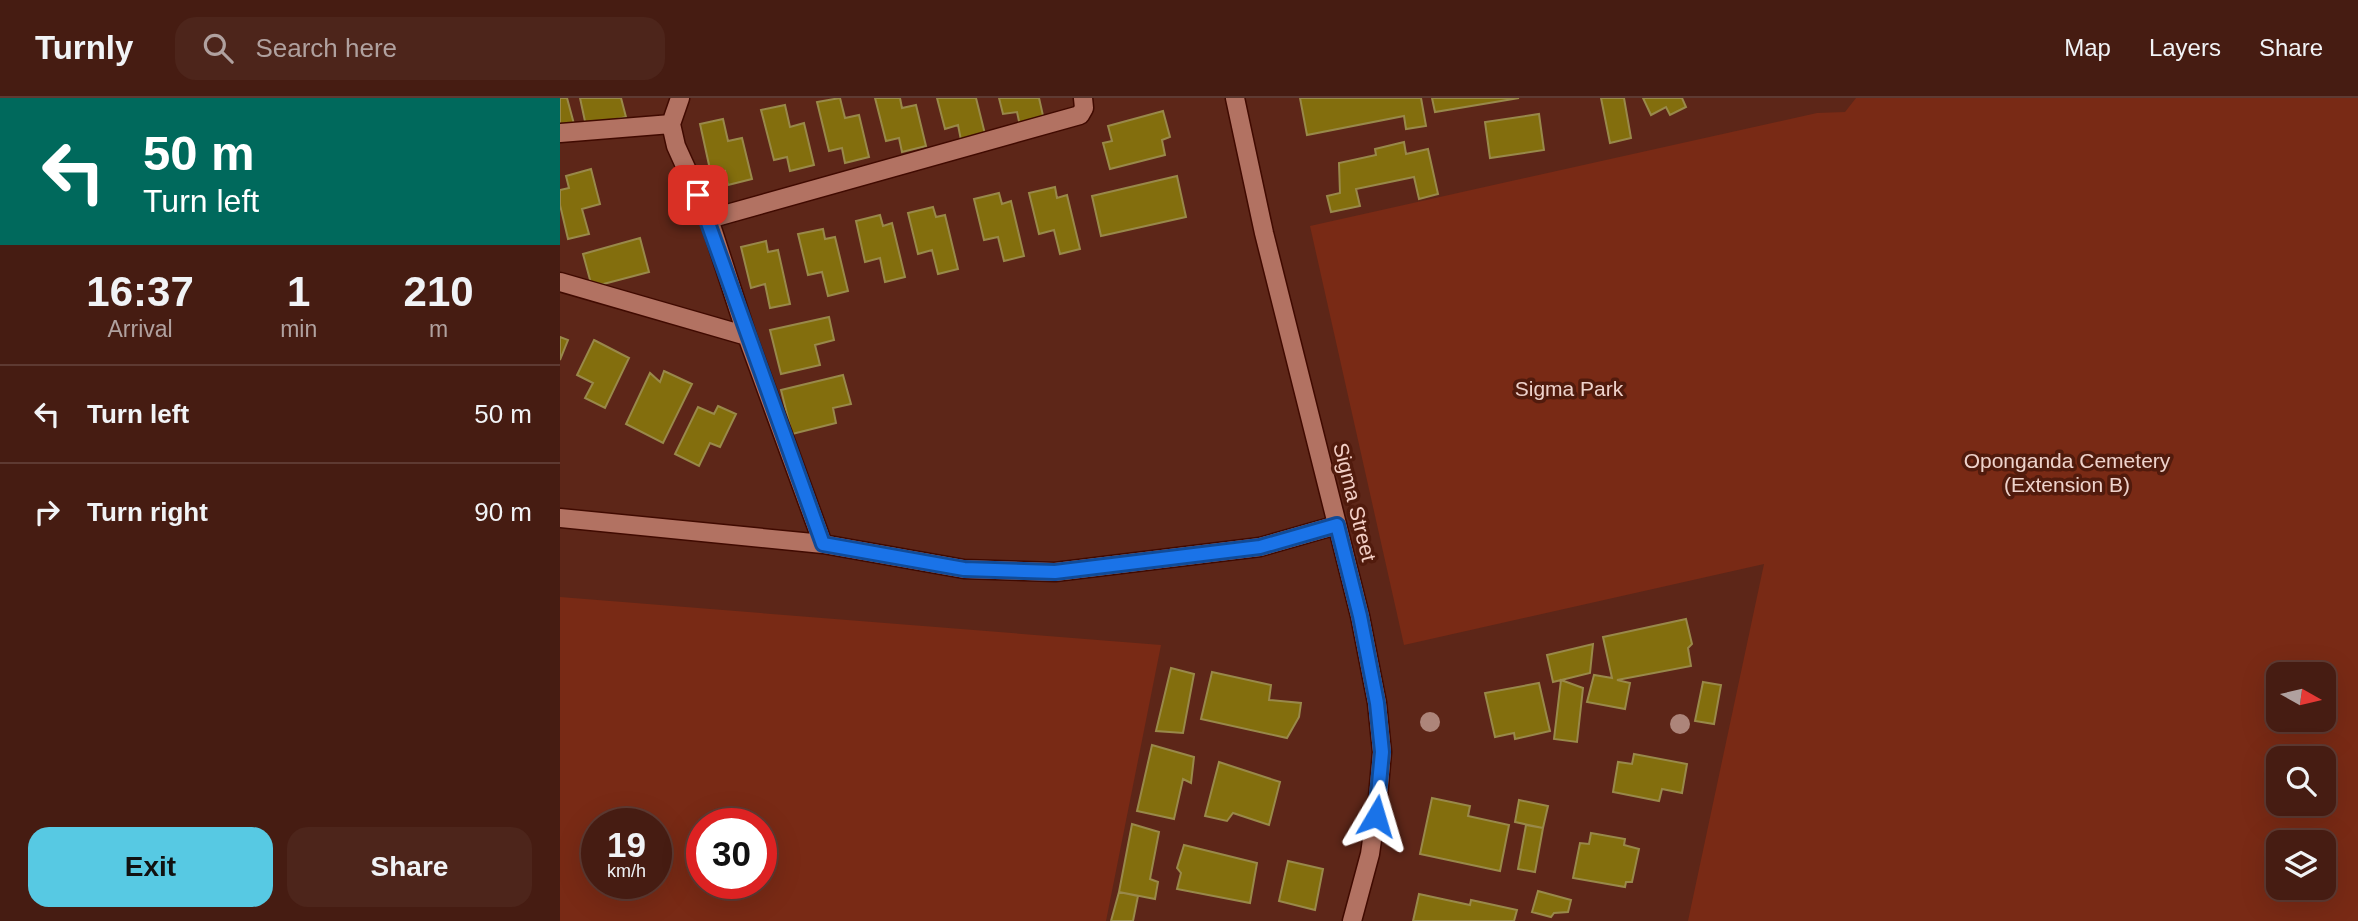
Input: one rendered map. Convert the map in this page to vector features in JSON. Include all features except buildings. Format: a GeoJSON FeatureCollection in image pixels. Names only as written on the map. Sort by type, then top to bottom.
{"type":"FeatureCollection","features":[{"type":"Feature","properties":{"kind":"street"},"geometry":{"type":"LineString","coordinates":[[680,98],[671,124],[677,146],[709,219],[747,336],[823,544]]}},
{"type":"Feature","properties":{"kind":"street"},"geometry":{"type":"LineString","coordinates":[[709,219],[1080,115],[1084,108],[1083,98]]}},
{"type":"Feature","properties":{"kind":"street","name":"Sigma Street"},"geometry":{"type":"LineString","coordinates":[[1236,98],[1264,233],[1360,616],[1377,703],[1382,752],[1370,854],[1352,921]]}},
{"type":"Feature","properties":{"kind":"street"},"geometry":{"type":"LineString","coordinates":[[560,133],[671,124]]}},
{"type":"Feature","properties":{"kind":"street"},"geometry":{"type":"LineString","coordinates":[[560,282],[747,336]]}},
{"type":"Feature","properties":{"kind":"street"},"geometry":{"type":"LineString","coordinates":[[560,518],[823,544],[964,569],[1055,572],[1260,547],[1337,525]]}},
{"type":"Feature","properties":{"kind":"green space","name":"Oponganda Cemetery (Extension B)"},"geometry":{"type":"Polygon","coordinates":[[[1856,98],[2358,98],[2358,921],[1688,921],[1764,564],[1404,645],[1310,226],[1817,113],[1845,112],[1856,98]]]}},
{"type":"Feature","properties":{"kind":"green space"},"geometry":{"type":"Polygon","coordinates":[[[560,597],[1161,645],[1106,921],[560,921],[560,597]]]}},
{"type":"Feature","properties":{"kind":"route"},"geometry":{"type":"LineString","coordinates":[[698,195],[709,219],[747,336],[823,544],[875,551],[964,569],[1055,572],[1260,547],[1337,525],[1360,616],[1377,703],[1382,752],[1376,816]]}},
{"type":"Feature","properties":{"kind":"park label","name":"Sigma Park"},"geometry":{"type":"Point","coordinates":[1569,388]}}]}
